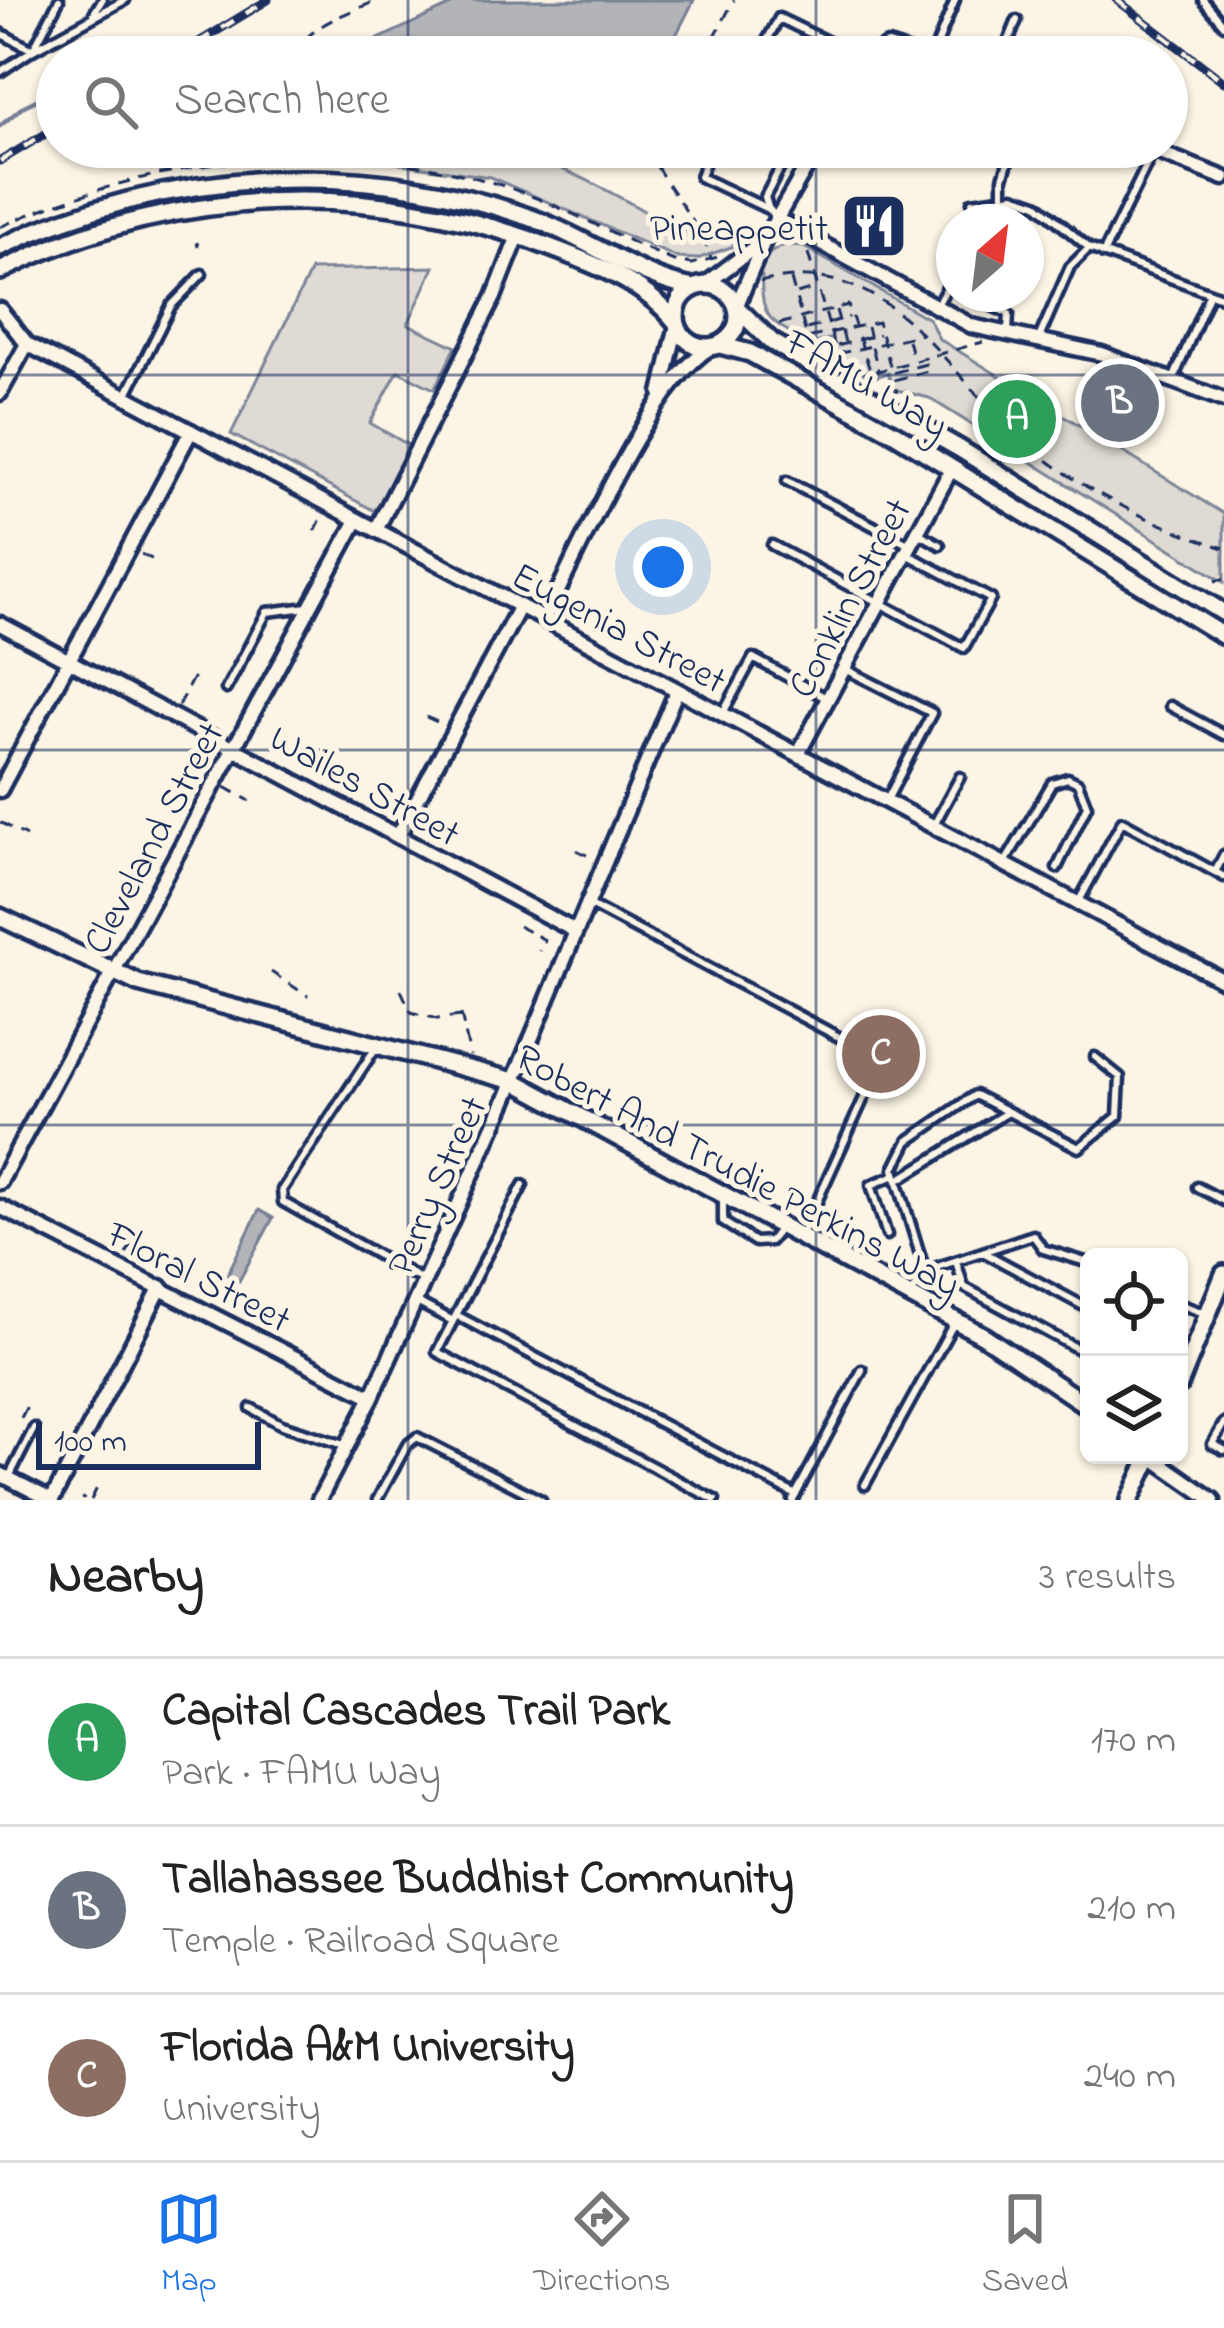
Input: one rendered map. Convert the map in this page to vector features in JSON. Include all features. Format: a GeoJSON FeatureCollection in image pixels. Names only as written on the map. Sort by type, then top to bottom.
{"type":"FeatureCollection","features":[{"type":"Feature","properties":{"kind":"street"},"geometry":{"type":"LineString","coordinates":[[1188,164],[1224,178]]}},
{"type":"Feature","properties":{"kind":"street"},"geometry":{"type":"LineString","coordinates":[[737,307],[774,215],[804,168]]}},
{"type":"Feature","properties":{"kind":"street","name":"FAMU Way"},"geometry":{"type":"LineString","coordinates":[[0,247],[79,215],[158,194],[241,182],[328,179],[421,189],[493,205],[699,286],[722,288],[772,342],[960,448],[1224,613]]}},
{"type":"Feature","properties":{"kind":"street","name":"FAMU Way"},"geometry":{"type":"LineString","coordinates":[[0,272],[115,226],[248,203],[382,205],[518,236],[626,281],[676,323],[692,344],[757,356],[952,467],[1224,636]]}},
{"type":"Feature","properties":{"kind":"street"},"geometry":{"type":"LineString","coordinates":[[774,215],[935,308],[1008,335],[1102,354],[1224,400]]}},
{"type":"Feature","properties":{"kind":"street"},"geometry":{"type":"LineString","coordinates":[[376,530],[494,297],[518,236]]}},
{"type":"Feature","properties":{"kind":"street"},"geometry":{"type":"LineString","coordinates":[[657,406],[679,302],[765,238]]}},
{"type":"Feature","properties":{"kind":"street","name":"FAMU Way"},"geometry":{"type":"LineString","coordinates":[[715,346],[734,332],[737,307]]}},
{"type":"Feature","properties":{"kind":"street","name":"Eugenia Street"},"geometry":{"type":"LineString","coordinates":[[0,310],[27,344],[1224,981]]}},
{"type":"Feature","properties":{"kind":"street"},"geometry":{"type":"LineString","coordinates":[[0,393],[27,344]]}},
{"type":"Feature","properties":{"kind":"street"},"geometry":{"type":"LineString","coordinates":[[544,619],[657,406],[687,366],[715,346]]}},
{"type":"Feature","properties":{"kind":"street"},"geometry":{"type":"LineString","coordinates":[[0,790],[191,431]]}},
{"type":"Feature","properties":{"kind":"street","name":"Conklin Street"},"geometry":{"type":"LineString","coordinates":[[798,754],[952,467]]}},
{"type":"Feature","properties":{"kind":"street","name":"Cleveland Street"},"geometry":{"type":"LineString","coordinates":[[0,1182],[357,520]]}},
{"type":"Feature","properties":{"kind":"street"},"geometry":{"type":"LineString","coordinates":[[398,836],[520,606]]}},
{"type":"Feature","properties":{"kind":"street","name":"Wailes Street"},"geometry":{"type":"LineString","coordinates":[[0,624],[575,931]]}},
{"type":"Feature","properties":{"kind":"street","name":"Perry Street"},"geometry":{"type":"LineString","coordinates":[[319,1500],[372,1397],[514,1081],[677,690]]}},
{"type":"Feature","properties":{"kind":"street","name":"Robert And Trudie Perkins Way"},"geometry":{"type":"LineString","coordinates":[[0,917],[113,973],[514,1081],[955,1321],[1080,1401]]}},
{"type":"Feature","properties":{"kind":"street","name":"Floral Street"},"geometry":{"type":"LineString","coordinates":[[0,1208],[372,1397]]}},
{"type":"Feature","properties":{"kind":"street"},"geometry":{"type":"LineString","coordinates":[[1188,1363],[1222,1286]]}},
{"type":"Feature","properties":{"kind":"street"},"geometry":{"type":"LineString","coordinates":[[4,1476],[51,1500],[161,1287]]}},
{"type":"Feature","properties":{"kind":"street"},"geometry":{"type":"LineString","coordinates":[[1130,1500],[1146,1464]]}},
{"type":"Feature","properties":{"kind":"street"},"geometry":{"type":"LineString","coordinates":[[1163,1464],[1213,1500]]}},
{"type":"Feature","properties":{"kind":"lane"},"geometry":{"type":"LineString","coordinates":[[40,36],[59,0]]}},
{"type":"Feature","properties":{"kind":"lane"},"geometry":{"type":"LineString","coordinates":[[93,16],[102,0]]}},
{"type":"Feature","properties":{"kind":"lane"},"geometry":{"type":"LineString","coordinates":[[58,36],[125,0]]}},
{"type":"Feature","properties":{"kind":"lane"},"geometry":{"type":"LineString","coordinates":[[940,36],[955,0]]}},
{"type":"Feature","properties":{"kind":"lane"},"geometry":{"type":"LineString","coordinates":[[1203,0],[1224,25]]}},
{"type":"Feature","properties":{"kind":"lane"},"geometry":{"type":"LineString","coordinates":[[1211,10],[1220,3]]}},
{"type":"Feature","properties":{"kind":"lane"},"geometry":{"type":"LineString","coordinates":[[769,36],[778,18],[816,36]]}},
{"type":"Feature","properties":{"kind":"lane"},"geometry":{"type":"LineString","coordinates":[[1011,36],[1017,20]]}},
{"type":"Feature","properties":{"kind":"lane"},"geometry":{"type":"LineString","coordinates":[[0,33],[33,50]]}},
{"type":"Feature","properties":{"kind":"lane"},"geometry":{"type":"LineString","coordinates":[[33,50],[36,44]]}},
{"type":"Feature","properties":{"kind":"lane"},"geometry":{"type":"LineString","coordinates":[[0,72],[36,48]]}},
{"type":"Feature","properties":{"kind":"lane"},"geometry":{"type":"LineString","coordinates":[[703,168],[700,177],[774,215]]}},
{"type":"Feature","properties":{"kind":"lane"},"geometry":{"type":"LineString","coordinates":[[774,215],[765,197],[780,168]]}},
{"type":"Feature","properties":{"kind":"lane"},"geometry":{"type":"LineString","coordinates":[[1003,197],[1006,168]]}},
{"type":"Feature","properties":{"kind":"lane"},"geometry":{"type":"LineString","coordinates":[[1103,254],[1141,168]]}},
{"type":"Feature","properties":{"kind":"lane"},"geometry":{"type":"LineString","coordinates":[[972,202],[1003,197],[1046,208],[1089,248],[1224,298]]}},
{"type":"Feature","properties":{"kind":"lane"},"geometry":{"type":"LineString","coordinates":[[1038,341],[1070,267],[1089,248]]}},
{"type":"Feature","properties":{"kind":"lane"},"geometry":{"type":"LineString","coordinates":[[126,396],[171,307],[202,274]]}},
{"type":"Feature","properties":{"kind":"lane"},"geometry":{"type":"LineString","coordinates":[[1173,380],[1209,296]]}},
{"type":"Feature","properties":{"kind":"lane"},"geometry":{"type":"LineString","coordinates":[[1005,312],[1009,314],[1008,335]]}},
{"type":"Feature","properties":{"kind":"lane"},"geometry":{"type":"LineString","coordinates":[[772,545],[964,648],[991,599],[911,544],[787,481]]}},
{"type":"Feature","properties":{"kind":"lane"},"geometry":{"type":"LineString","coordinates":[[911,544],[940,544]]}},
{"type":"Feature","properties":{"kind":"lane"},"geometry":{"type":"LineString","coordinates":[[226,689],[267,612],[310,607]]}},
{"type":"Feature","properties":{"kind":"lane"},"geometry":{"type":"LineString","coordinates":[[723,714],[753,658],[828,699]]}},
{"type":"Feature","properties":{"kind":"lane"},"geometry":{"type":"LineString","coordinates":[[844,668],[932,713],[886,801]]}},
{"type":"Feature","properties":{"kind":"lane"},"geometry":{"type":"LineString","coordinates":[[1170,706],[1224,735]]}},
{"type":"Feature","properties":{"kind":"lane"},"geometry":{"type":"LineString","coordinates":[[933,826],[960,777]]}},
{"type":"Feature","properties":{"kind":"lane"},"geometry":{"type":"LineString","coordinates":[[1004,864],[1052,783],[1068,778],[1078,783],[1087,806],[1057,868]]}},
{"type":"Feature","properties":{"kind":"lane"},"geometry":{"type":"LineString","coordinates":[[1077,903],[1122,821],[1224,877]]}},
{"type":"Feature","properties":{"kind":"lane"},"geometry":{"type":"LineString","coordinates":[[1215,872],[1224,855]]}},
{"type":"Feature","properties":{"kind":"lane"},"geometry":{"type":"LineString","coordinates":[[587,903],[854,1045],[871,1060],[868,1089],[800,1237]]}},
{"type":"Feature","properties":{"kind":"lane"},"geometry":{"type":"LineString","coordinates":[[379,1043],[282,1190],[283,1202],[424,1282]]}},
{"type":"Feature","properties":{"kind":"lane"},"geometry":{"type":"LineString","coordinates":[[925,1271],[896,1178],[908,1141],[975,1096],[1079,1148],[1118,1116],[1120,1077],[1095,1057]]}},
{"type":"Feature","properties":{"kind":"lane"},"geometry":{"type":"LineString","coordinates":[[886,1235],[871,1185],[896,1178],[1008,1112]]}},
{"type":"Feature","properties":{"kind":"lane"},"geometry":{"type":"LineString","coordinates":[[523,1185],[437,1352],[715,1500]]}},
{"type":"Feature","properties":{"kind":"lane"},"geometry":{"type":"LineString","coordinates":[[1197,1187],[1224,1202]]}},
{"type":"Feature","properties":{"kind":"lane"},"geometry":{"type":"LineString","coordinates":[[724,1196],[723,1222],[754,1242],[770,1241],[781,1227]]}},
{"type":"Feature","properties":{"kind":"lane"},"geometry":{"type":"LineString","coordinates":[[910,1297],[925,1271],[1033,1235],[1043,1249],[1080,1260]]}},
{"type":"Feature","properties":{"kind":"lane"},"geometry":{"type":"LineString","coordinates":[[982,1252],[1080,1304]]}},
{"type":"Feature","properties":{"kind":"lane"},"geometry":{"type":"LineString","coordinates":[[956,1261],[964,1287],[1080,1349]]}},
{"type":"Feature","properties":{"kind":"lane"},"geometry":{"type":"LineString","coordinates":[[415,1301],[795,1497],[862,1370]]}},
{"type":"Feature","properties":{"kind":"lane"},"geometry":{"type":"LineString","coordinates":[[1188,1307],[1208,1315]]}},
{"type":"Feature","properties":{"kind":"lane"},"geometry":{"type":"LineString","coordinates":[[865,1485],[955,1321]]}},
{"type":"Feature","properties":{"kind":"lane"},"geometry":{"type":"LineString","coordinates":[[251,1408],[282,1425],[347,1447]]}},
{"type":"Feature","properties":{"kind":"lane"},"geometry":{"type":"LineString","coordinates":[[1224,1423],[1212,1444],[1224,1450]]}},
{"type":"Feature","properties":{"kind":"lane"},"geometry":{"type":"LineString","coordinates":[[4,1476],[34,1428]]}},
{"type":"Feature","properties":{"kind":"lane"},"geometry":{"type":"LineString","coordinates":[[377,1500],[406,1445],[417,1437],[542,1500]]}},
{"type":"Feature","properties":{"kind":"path"},"geometry":{"type":"LineString","coordinates":[[311,36],[378,0]]}},
{"type":"Feature","properties":{"kind":"path"},"geometry":{"type":"LineString","coordinates":[[715,36],[734,0]]}},
{"type":"Feature","properties":{"kind":"path"},"geometry":{"type":"LineString","coordinates":[[656,168],[663,185],[694,215],[711,259]]}},
{"type":"Feature","properties":{"kind":"path"},"geometry":{"type":"LineString","coordinates":[[802,234],[842,357],[924,333]]}},
{"type":"Feature","properties":{"kind":"path"},"geometry":{"type":"LineString","coordinates":[[790,278],[808,338],[878,322],[892,373],[926,364],[928,371],[894,380],[898,397]]}},
{"type":"Feature","properties":{"kind":"path"},"geometry":{"type":"LineString","coordinates":[[752,281],[815,278],[877,297],[924,333],[996,417],[1065,473],[1147,520],[1224,548]]}},
{"type":"Feature","properties":{"kind":"path"},"geometry":{"type":"LineString","coordinates":[[795,294],[818,288]]}},
{"type":"Feature","properties":{"kind":"path"},"geometry":{"type":"LineString","coordinates":[[779,324],[848,305],[867,370],[879,371],[1008,335]]}},
{"type":"Feature","properties":{"kind":"path"},"geometry":{"type":"LineString","coordinates":[[836,308],[849,355]]}},
{"type":"Feature","properties":{"kind":"path"},"geometry":{"type":"LineString","coordinates":[[813,315],[819,338]]}},
{"type":"Feature","properties":{"kind":"path"},"geometry":{"type":"LineString","coordinates":[[805,329],[851,316]]}},
{"type":"Feature","properties":{"kind":"path"},"geometry":{"type":"LineString","coordinates":[[866,325],[879,371]]}},
{"type":"Feature","properties":{"kind":"path"},"geometry":{"type":"LineString","coordinates":[[835,346],[881,333]]}},
{"type":"Feature","properties":{"kind":"path"},"geometry":{"type":"LineString","coordinates":[[907,338],[914,362]]}},
{"type":"Feature","properties":{"kind":"path"},"geometry":{"type":"LineString","coordinates":[[865,363],[888,357]]}},
{"type":"Feature","properties":{"kind":"path"},"geometry":{"type":"LineString","coordinates":[[129,548],[156,561]]}},
{"type":"Feature","properties":{"kind":"path"},"geometry":{"type":"LineString","coordinates":[[1214,581],[1224,579]]}},
{"type":"Feature","properties":{"kind":"path"},"geometry":{"type":"LineString","coordinates":[[173,715],[194,676]]}},
{"type":"Feature","properties":{"kind":"path"},"geometry":{"type":"LineString","coordinates":[[426,717],[454,730]]}},
{"type":"Feature","properties":{"kind":"path"},"geometry":{"type":"LineString","coordinates":[[215,782],[250,801]]}},
{"type":"Feature","properties":{"kind":"path"},"geometry":{"type":"LineString","coordinates":[[0,822],[26,836]]}},
{"type":"Feature","properties":{"kind":"path"},"geometry":{"type":"LineString","coordinates":[[576,850],[603,864]]}},
{"type":"Feature","properties":{"kind":"path"},"geometry":{"type":"LineString","coordinates":[[518,926],[544,940],[538,951]]}},
{"type":"Feature","properties":{"kind":"path"},"geometry":{"type":"LineString","coordinates":[[271,972],[308,996]]}},
{"type":"Feature","properties":{"kind":"path"},"geometry":{"type":"LineString","coordinates":[[401,990],[411,1012],[437,1019],[461,1015],[472,1070]]}},
{"type":"Feature","properties":{"kind":"path"},"geometry":{"type":"LineString","coordinates":[[125,1256],[134,1240]]}},
{"type":"Feature","properties":{"kind":"path"},"geometry":{"type":"LineString","coordinates":[[21,1418],[28,1404]]}},
{"type":"Feature","properties":{"kind":"path"},"geometry":{"type":"LineString","coordinates":[[86,1499],[98,1488]]}},
{"type":"Feature","properties":{"kind":"shaded area"},"geometry":{"type":"Polygon","coordinates":[[[462,0],[694,0],[676,36],[385,36],[462,0]]]}},
{"type":"Feature","properties":{"kind":"shaded area"},"geometry":{"type":"Polygon","coordinates":[[[429,168],[558,168],[680,231],[728,221],[734,246],[697,259],[678,258],[490,177],[429,168]]]}},
{"type":"Feature","properties":{"kind":"shaded area"},"geometry":{"type":"Polygon","coordinates":[[[786,244],[804,247],[929,319],[939,339],[1224,514],[1224,582],[929,398],[893,389],[888,373],[872,378],[834,356],[829,339],[812,344],[779,325],[763,303],[762,276],[757,273],[770,253],[786,244]]]}},
{"type":"Feature","properties":{"kind":"shaded area"},"geometry":{"type":"Polygon","coordinates":[[[434,267],[408,324],[456,347],[434,389],[398,371],[370,423],[410,446],[375,511],[231,434],[311,270],[434,267]]]}},
{"type":"Feature","properties":{"kind":"shaded area"},"geometry":{"type":"Polygon","coordinates":[[[259,1210],[273,1218],[239,1281],[227,1275],[259,1210]]]}},
{"type":"Feature","properties":{"kind":"waterway"},"geometry":{"type":"LineString","coordinates":[[0,126],[36,100]]}},
{"type":"Feature","properties":{"kind":"railway"},"geometry":{"type":"LineString","coordinates":[[209,36],[268,0]]}},
{"type":"Feature","properties":{"kind":"railway"},"geometry":{"type":"LineString","coordinates":[[1117,0],[1164,36]]}},
{"type":"Feature","properties":{"kind":"railway"},"geometry":{"type":"LineString","coordinates":[[1188,54],[1224,82]]}},
{"type":"Feature","properties":{"kind":"railway"},"geometry":{"type":"LineString","coordinates":[[0,161],[36,140]]}},
{"type":"Feature","properties":{"kind":"place","name":"Pineappetit"},"geometry":{"type":"Point","coordinates":[874,226]}},
{"type":"Feature","properties":{"kind":"place","name":"Tallahassee Buddhist Community"},"geometry":{"type":"Point","coordinates":[1120,403]}},
{"type":"Feature","properties":{"kind":"place","name":"Capital Cascades Trail Park"},"geometry":{"type":"Point","coordinates":[1017,419]}},
{"type":"Feature","properties":{"kind":"place","name":"Florida A&M University"},"geometry":{"type":"Point","coordinates":[881,1054]}}]}
